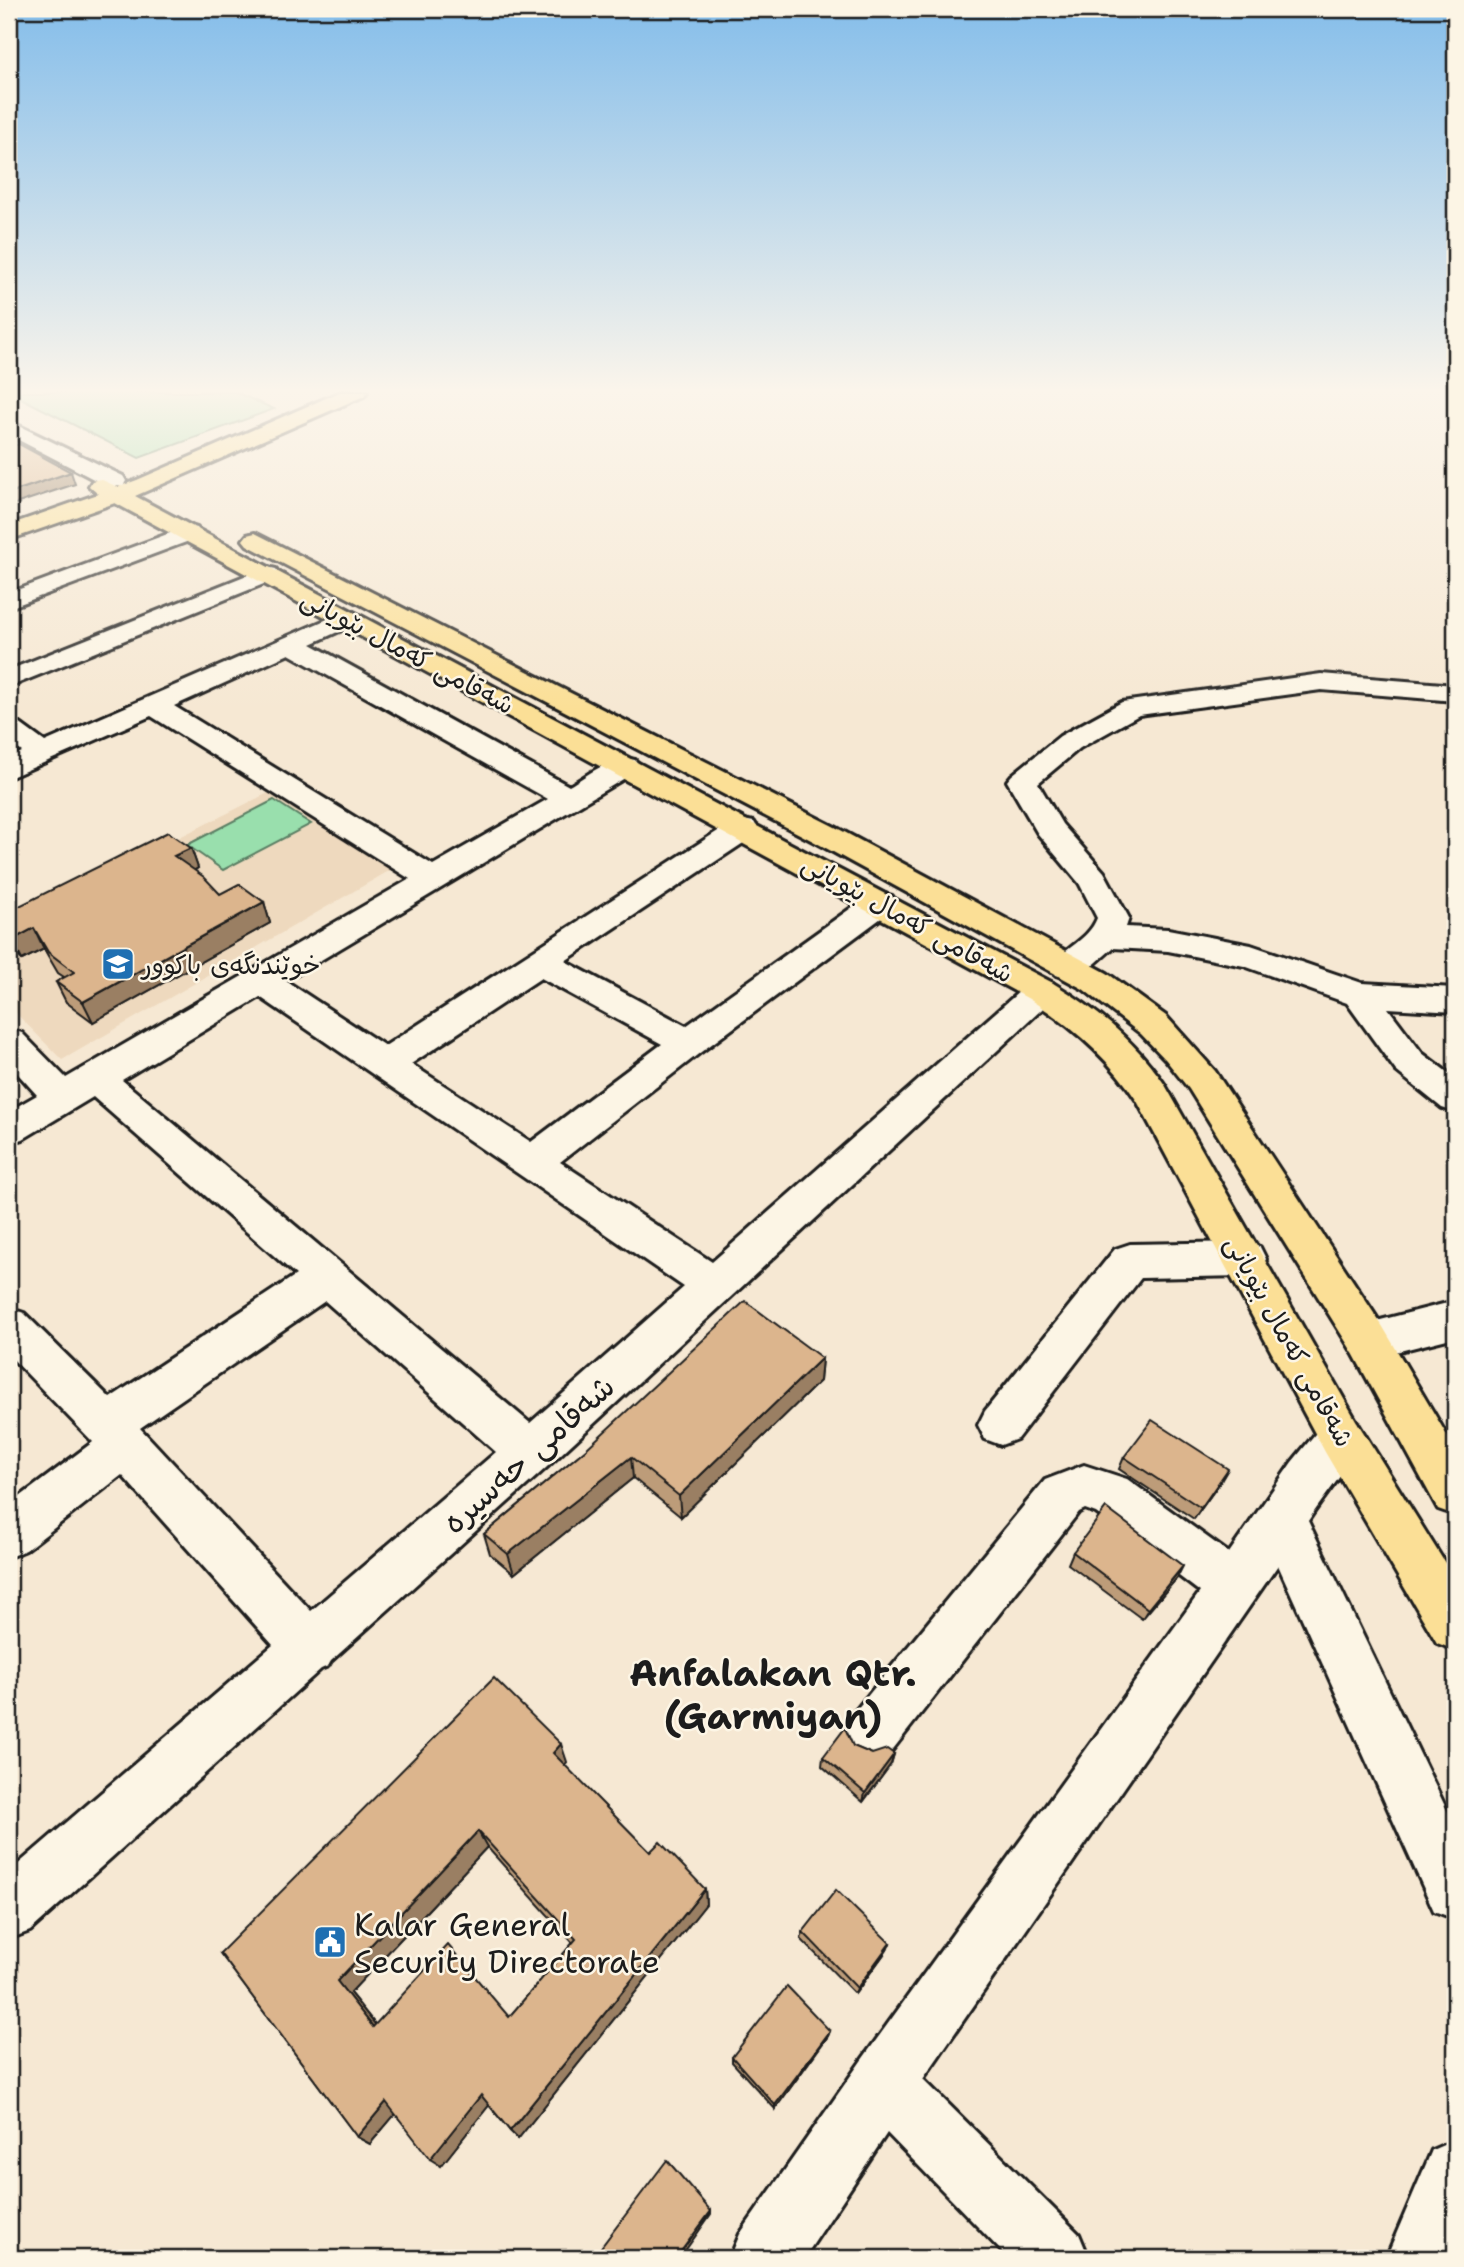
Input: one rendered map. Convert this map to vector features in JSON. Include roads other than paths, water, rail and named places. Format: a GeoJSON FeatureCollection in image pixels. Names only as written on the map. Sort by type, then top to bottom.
{"type":"FeatureCollection","features":[{"type":"Feature","properties":{"kind":"main road"},"geometry":{"type":"LineString","coordinates":[[9,517],[104,498]]}},
{"type":"Feature","properties":{"kind":"main road"},"geometry":{"type":"LineString","coordinates":[[9,533],[116,498]]}},
{"type":"Feature","properties":{"kind":"main road","name":"شەقامی کەمال بێویانی"},"geometry":{"type":"LineString","coordinates":[[145,498],[189,533],[880,903],[1054,979],[1122,999],[1181,1051],[1368,1340],[1455,1493]]}},
{"type":"Feature","properties":{"kind":"main road","name":"شەقامی کەمال بێویانی"},"geometry":{"type":"LineString","coordinates":[[153,498],[283,553],[824,834],[1054,979],[1087,1022],[1135,1069],[1175,1133],[1341,1437],[1455,1625]]}},
{"type":"Feature","properties":{"kind":"main road"},"geometry":{"type":"LineString","coordinates":[[793,856],[824,834]]}},
{"type":"Feature","properties":{"kind":"street"},"geometry":{"type":"LineString","coordinates":[[9,601],[189,533]]}},
{"type":"Feature","properties":{"kind":"street"},"geometry":{"type":"LineString","coordinates":[[9,679],[267,574]]}},
{"type":"Feature","properties":{"kind":"street"},"geometry":{"type":"LineString","coordinates":[[9,769],[346,619]]}},
{"type":"Feature","properties":{"kind":"street"},"geometry":{"type":"LineString","coordinates":[[291,644],[570,799]]}},
{"type":"Feature","properties":{"kind":"street"},"geometry":{"type":"LineString","coordinates":[[1455,692],[1321,682],[1132,708],[1070,742],[1022,781],[1049,828],[1093,879],[1113,918],[1105,937],[1168,940],[1251,956],[1359,995],[1455,1000]]}},
{"type":"Feature","properties":{"kind":"street"},"geometry":{"type":"LineString","coordinates":[[153,705],[433,879]]}},
{"type":"Feature","properties":{"kind":"street"},"geometry":{"type":"LineString","coordinates":[[9,729],[43,754]]}},
{"type":"Feature","properties":{"kind":"street"},"geometry":{"type":"LineString","coordinates":[[9,1129],[625,766]]}},
{"type":"Feature","properties":{"kind":"street"},"geometry":{"type":"LineString","coordinates":[[384,1064],[743,829]]}},
{"type":"Feature","properties":{"kind":"street"},"geometry":{"type":"LineString","coordinates":[[531,1163],[688,1043],[880,903]]}},
{"type":"Feature","properties":{"kind":"street","name":"شەقامی حەسیرە"},"geometry":{"type":"LineString","coordinates":[[9,1910],[310,1648],[1054,979],[1105,937]]}},
{"type":"Feature","properties":{"kind":"street"},"geometry":{"type":"LineString","coordinates":[[539,962],[688,1043]]}},
{"type":"Feature","properties":{"kind":"street"},"geometry":{"type":"LineString","coordinates":[[261,981],[715,1285]]}},
{"type":"Feature","properties":{"kind":"street"},"geometry":{"type":"LineString","coordinates":[[1359,995],[1409,1062],[1455,1098]]}},
{"type":"Feature","properties":{"kind":"street"},"geometry":{"type":"LineString","coordinates":[[9,1042],[80,1088],[327,1277],[530,1452]]}},
{"type":"Feature","properties":{"kind":"street"},"geometry":{"type":"LineString","coordinates":[[1001,1425],[1130,1261],[1245,1259]]}},
{"type":"Feature","properties":{"kind":"street"},"geometry":{"type":"LineString","coordinates":[[9,1534],[116,1435],[327,1277]]}},
{"type":"Feature","properties":{"kind":"street"},"geometry":{"type":"LineString","coordinates":[[1368,1340],[1455,1319]]}},
{"type":"Feature","properties":{"kind":"street"},"geometry":{"type":"LineString","coordinates":[[9,1326],[116,1435],[310,1648]]}},
{"type":"Feature","properties":{"kind":"street"},"geometry":{"type":"LineString","coordinates":[[764,2258],[883,2083],[1309,1477],[1341,1437]]}},
{"type":"Feature","properties":{"kind":"street"},"geometry":{"type":"LineString","coordinates":[[871,1734],[1062,1496],[1073,1489],[1084,1487],[1110,1495],[1234,1587]]}},
{"type":"Feature","properties":{"kind":"street"},"geometry":{"type":"LineString","coordinates":[[1282,1519],[1455,1890]]}},
{"type":"Feature","properties":{"kind":"street"},"geometry":{"type":"LineString","coordinates":[[883,2083],[1055,2258]]}},
{"type":"Feature","properties":{"kind":"street"},"geometry":{"type":"LineString","coordinates":[[1420,2258],[1455,2173]]}},
{"type":"Feature","properties":{"kind":"place","name":"خوێندنگەی باکوور"},"geometry":{"type":"Point","coordinates":[118,964]}},
{"type":"Feature","properties":{"kind":"place","name":"Kalar General Security Directorate"},"geometry":{"type":"Point","coordinates":[330,1942]}},
{"type":"Feature","properties":{"kind":"district","name":"Anfalakan Qtr. (Garmiyan)"},"geometry":{"type":"Point","coordinates":[773,1694]}}]}
